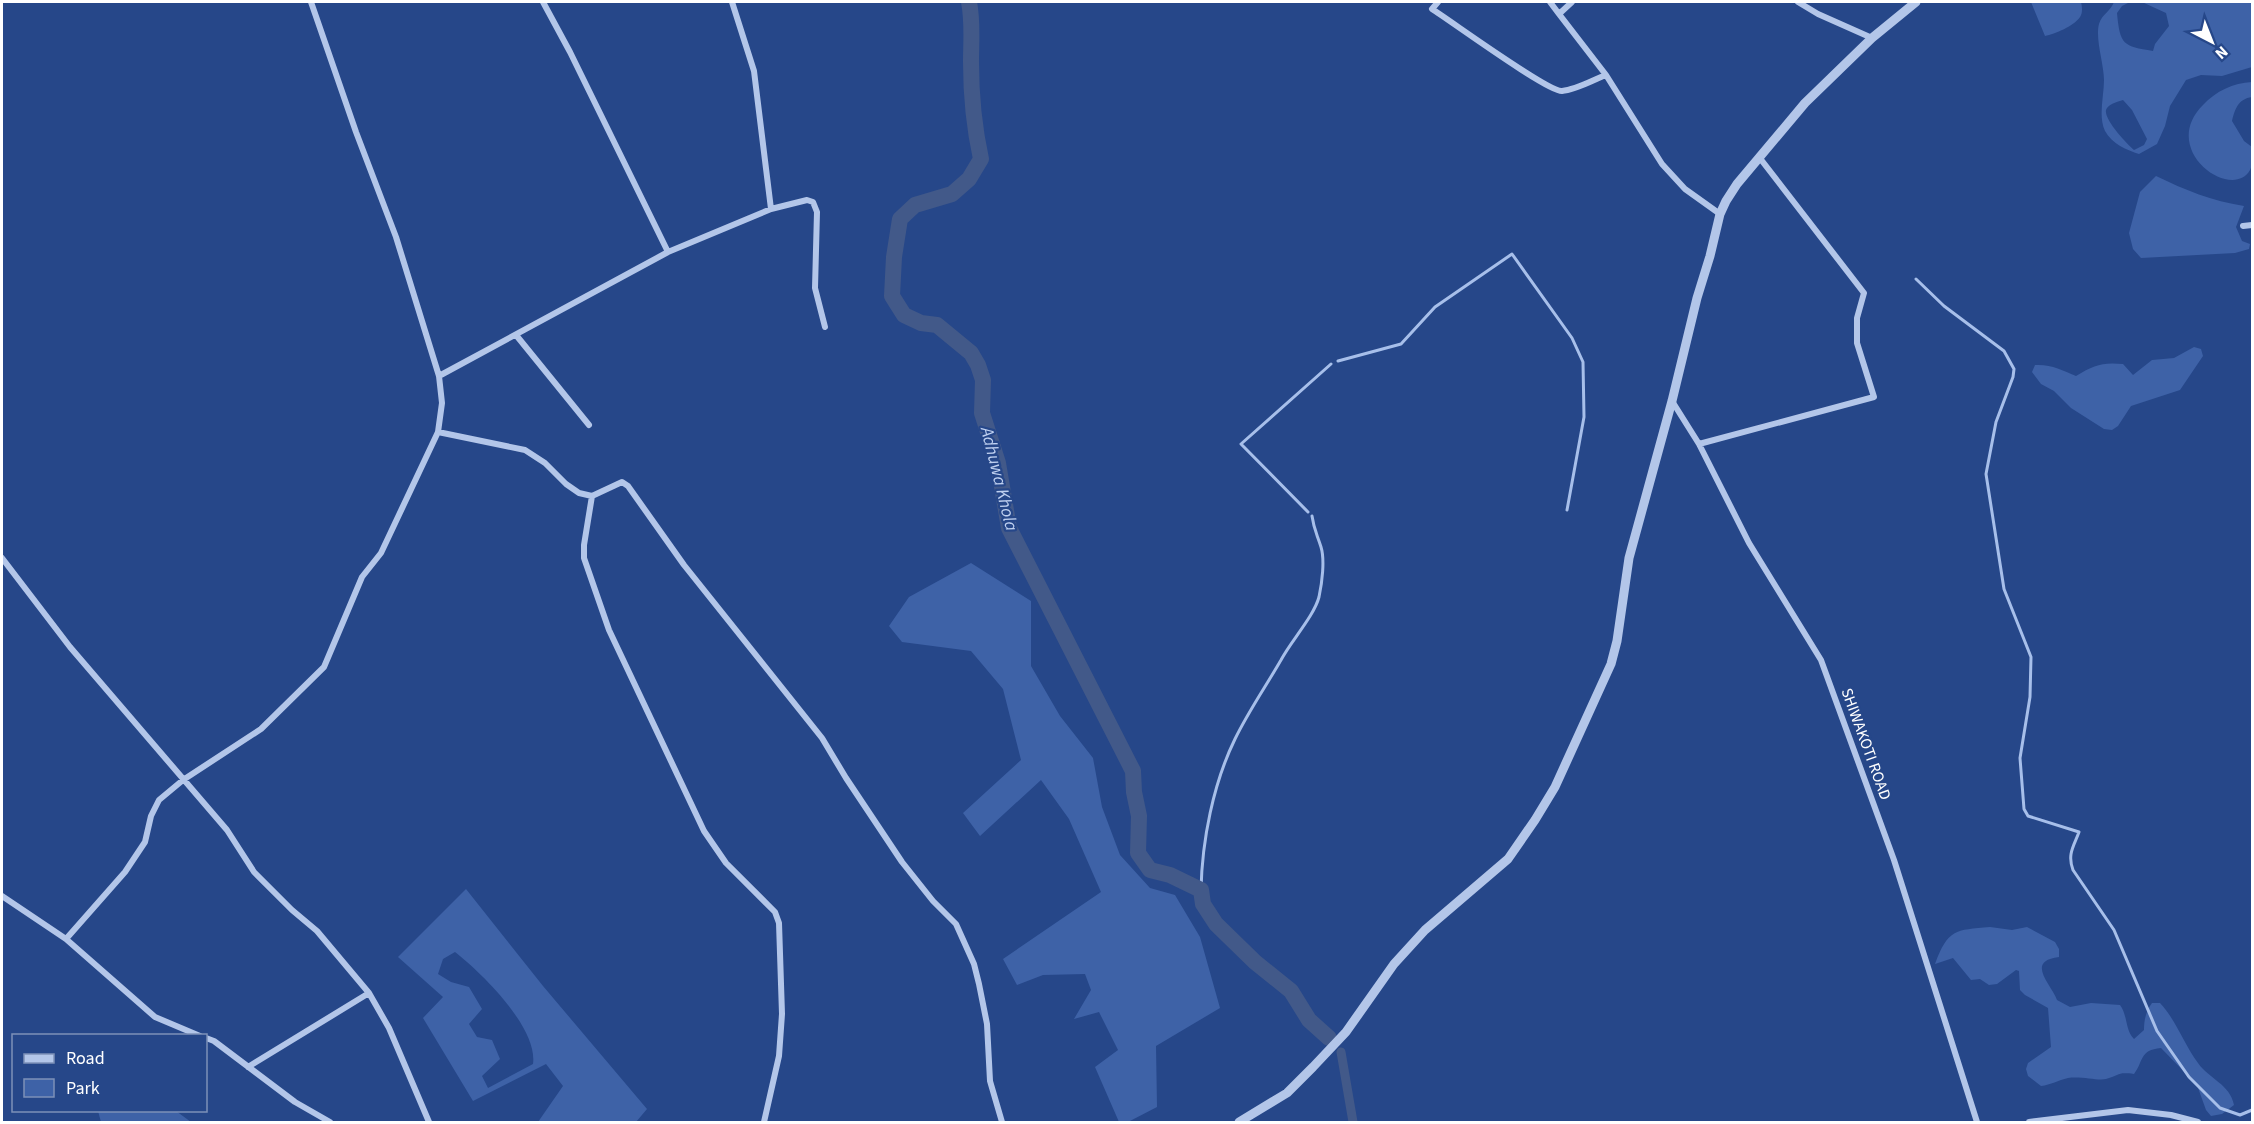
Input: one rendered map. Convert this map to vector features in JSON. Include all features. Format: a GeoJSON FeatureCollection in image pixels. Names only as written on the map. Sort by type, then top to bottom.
{"type":"FeatureCollection","features":[{"type":"Feature","properties":{"kind":"street"},"geometry":{"type":"LineString","coordinates":[[66,939],[125,872],[145,842],[151,816],[159,801],[183,780],[261,729],[324,667],[362,577],[381,553],[438,432],[442,404],[439,376],[396,237],[356,132],[311,2]]}},
{"type":"Feature","properties":{"kind":"street"},"geometry":{"type":"LineString","coordinates":[[543,2],[668,252]]}},
{"type":"Feature","properties":{"kind":"street"},"geometry":{"type":"LineString","coordinates":[[732,2],[754,71],[771,209]]}},
{"type":"Feature","properties":{"kind":"street"},"geometry":{"type":"LineString","coordinates":[[1438,2],[1432,9],[1555,91],[1563,91],[1606,75]]}},
{"type":"Feature","properties":{"kind":"street"},"geometry":{"type":"LineString","coordinates":[[1550,2],[1606,75],[1662,164],[1685,189],[1720,214]]}},
{"type":"Feature","properties":{"kind":"street"},"geometry":{"type":"LineString","coordinates":[[1559,14],[1572,2]]}},
{"type":"Feature","properties":{"kind":"street"},"geometry":{"type":"LineString","coordinates":[[1798,2],[1818,14],[1872,38]]}},
{"type":"Feature","properties":{"kind":"street"},"geometry":{"type":"LineString","coordinates":[[1239,1122],[1287,1093],[1346,1032],[1394,964],[1433,922],[1509,859],[1555,787],[1611,664],[1617,641],[1629,558],[1720,214],[1737,184],[1805,103],[1872,38],[1903,10],[1916,2]]}},
{"type":"Feature","properties":{"kind":"street"},"geometry":{"type":"LineString","coordinates":[[1700,444],[1874,397],[1857,343],[1857,318],[1864,293],[1760,157]]}},
{"type":"Feature","properties":{"kind":"street"},"geometry":{"type":"LineString","coordinates":[[439,376],[668,252],[771,209],[807,200],[813,202],[817,212],[815,288],[825,327]]}},
{"type":"Feature","properties":{"kind":"street"},"geometry":{"type":"LineString","coordinates":[[2243,226],[2253,225]]}},
{"type":"Feature","properties":{"kind":"street"},"geometry":{"type":"LineString","coordinates":[[516,335],[589,425]]}},
{"type":"Feature","properties":{"kind":"street","name":"SHIWAKOTI ROAD"},"geometry":{"type":"LineString","coordinates":[[1672,401],[1700,444],[1749,543],[1821,660],[1894,860],[1977,1122]]}},
{"type":"Feature","properties":{"kind":"street"},"geometry":{"type":"LineString","coordinates":[[438,432],[525,450],[545,463],[566,484],[579,493],[592,496],[622,482],[628,486],[684,565],[822,738],[902,862],[933,901],[956,924],[975,964],[987,1024],[990,1081],[1002,1122]]}},
{"type":"Feature","properties":{"kind":"street"},"geometry":{"type":"LineString","coordinates":[[592,496],[584,558],[609,630],[704,831],[726,863],[775,912],[779,923],[782,1014],[779,1056],[764,1122]]}},
{"type":"Feature","properties":{"kind":"street"},"geometry":{"type":"LineString","coordinates":[[2,558],[70,647],[227,830],[254,872],[317,931],[369,993],[389,1028],[429,1122]]}},
{"type":"Feature","properties":{"kind":"street"},"geometry":{"type":"LineString","coordinates":[[2,896],[66,939],[154,1017],[197,1034]]}},
{"type":"Feature","properties":{"kind":"street"},"geometry":{"type":"LineString","coordinates":[[248,1067],[369,993]]}},
{"type":"Feature","properties":{"kind":"street"},"geometry":{"type":"LineString","coordinates":[[207,1038],[214,1041],[295,1102],[330,1122]]}},
{"type":"Feature","properties":{"kind":"street"},"geometry":{"type":"LineString","coordinates":[[2029,1122],[2128,1110],[2171,1115],[2199,1122]]}},
{"type":"Feature","properties":{"kind":"green space"},"geometry":{"type":"Polygon","coordinates":[[[2031,2],[2081,2],[2082,14],[2069,26],[2045,36],[2031,2]]]}},
{"type":"Feature","properties":{"kind":"green space"},"geometry":{"type":"Polygon","coordinates":[[[2114,2],[2130,2],[2122,6],[2117,13],[2120,32],[2125,42],[2153,51],[2155,44],[2169,26],[2166,13],[2142,2],[2252,2],[2252,67],[2222,76],[2201,75],[2186,80],[2170,106],[2157,144],[2139,154],[2130,151],[2108,136],[2102,119],[2104,80],[2098,30],[2100,21],[2114,2]],[[2123,100],[2107,108],[2106,114],[2112,125],[2134,150],[2144,145],[2147,139],[2132,110],[2123,100]]]}},
{"type":"Feature","properties":{"kind":"green space"},"geometry":{"type":"Polygon","coordinates":[[[2252,82],[2252,97],[2240,102],[2232,121],[2244,141],[2252,147],[2252,164],[2250,170],[2241,178],[2229,180],[2215,175],[2193,154],[2189,139],[2191,122],[2203,105],[2219,92],[2238,84],[2252,82]]]}},
{"type":"Feature","properties":{"kind":"green space"},"geometry":{"type":"Polygon","coordinates":[[[2156,176],[2199,194],[2244,206],[2236,227],[2242,241],[2250,244],[2249,249],[2235,253],[2141,258],[2133,249],[2129,233],[2140,192],[2156,176]]]}},
{"type":"Feature","properties":{"kind":"green space"},"geometry":{"type":"Polygon","coordinates":[[[2194,347],[2201,349],[2203,356],[2180,390],[2131,406],[2118,426],[2112,430],[2104,429],[2071,408],[2054,391],[2041,384],[2032,372],[2035,365],[2046,365],[2076,376],[2098,365],[2116,363],[2123,364],[2133,375],[2152,360],[2174,358],[2194,347]]]}},
{"type":"Feature","properties":{"kind":"green space"},"geometry":{"type":"Polygon","coordinates":[[[971,563],[1031,601],[1031,666],[1060,716],[1093,758],[1102,807],[1120,855],[1150,888],[1175,895],[1200,937],[1220,1008],[1156,1046],[1157,1107],[1128,1122],[1119,1122],[1095,1067],[1118,1050],[1099,1012],[1074,1019],[1091,990],[1085,974],[1043,975],[1017,985],[1003,959],[1101,892],[1069,819],[1041,780],[980,836],[963,813],[1021,760],[1003,689],[971,651],[902,642],[889,626],[909,597],[971,563]]]}},
{"type":"Feature","properties":{"kind":"green space"},"geometry":{"type":"Polygon","coordinates":[[[466,889],[543,986],[647,1109],[636,1122],[538,1122],[563,1086],[546,1064],[473,1101],[423,1018],[443,997],[398,957],[466,889]],[[455,952],[443,959],[438,974],[451,982],[469,987],[482,1009],[469,1024],[477,1037],[492,1040],[500,1059],[482,1076],[488,1088],[533,1064],[532,1050],[527,1034],[506,1002],[479,973],[455,952]]]}},
{"type":"Feature","properties":{"kind":"green space"},"geometry":{"type":"Polygon","coordinates":[[[1990,927],[2012,930],[2027,927],[2055,942],[2059,949],[2059,957],[2049,959],[2042,968],[2057,1000],[2070,1007],[2091,1003],[2120,1005],[2134,1039],[2144,1030],[2148,1009],[2152,1003],[2160,1003],[2171,1017],[2198,1063],[2224,1087],[2234,1105],[2222,1114],[2211,1116],[2206,1110],[2197,1085],[2161,1048],[2145,1054],[2134,1074],[2121,1074],[2103,1079],[2068,1078],[2041,1086],[2028,1076],[2026,1069],[2028,1063],[2051,1047],[2048,1008],[2020,990],[2019,971],[2016,970],[1997,984],[1989,985],[1980,979],[1971,980],[1953,958],[1935,964],[1944,944],[1954,933],[1990,927]]]}},
{"type":"Feature","properties":{"kind":"green space"},"geometry":{"type":"Polygon","coordinates":[[[98,1112],[177,1112],[191,1122],[101,1122],[98,1112]]]}},
{"type":"Feature","properties":{"kind":"waterway","name":"Adhuwa Khola"},"geometry":{"type":"LineString","coordinates":[[969,2],[972,98],[981,159],[969,179],[952,194],[915,205],[900,219],[894,257],[892,296],[904,315],[921,323],[937,325],[971,353],[978,365],[983,380],[982,413],[998,463],[1009,528],[1133,771],[1139,816],[1138,853],[1150,870],[1170,875],[1201,890],[1203,904],[1216,924],[1255,962],[1291,991],[1309,1020],[1329,1038]]}},
{"type":"Feature","properties":{"kind":"waterway"},"geometry":{"type":"LineString","coordinates":[[1338,361],[1401,344],[1435,307],[1512,254],[1572,338],[1583,362],[1584,417],[1567,510]]}},
{"type":"Feature","properties":{"kind":"waterway"},"geometry":{"type":"LineString","coordinates":[[1916,279],[1944,306],[2004,351],[2014,369],[1996,422],[1986,474],[2004,589],[2031,657],[2030,697],[2020,758],[2024,809],[2028,816],[2079,832],[2071,855],[2073,870],[2114,930],[2157,1031],[2189,1077],[2220,1108],[2240,1115],[2252,1110]]}},
{"type":"Feature","properties":{"kind":"waterway"},"geometry":{"type":"LineString","coordinates":[[1308,512],[1241,444],[1331,364]]}},
{"type":"Feature","properties":{"kind":"waterway"},"geometry":{"type":"LineString","coordinates":[[1201,890],[1206,833],[1227,756],[1246,719],[1319,597],[1323,558],[1312,516]]}},
{"type":"Feature","properties":{"kind":"waterway"},"geometry":{"type":"LineString","coordinates":[[1341,1052],[1353,1122]]}}]}
